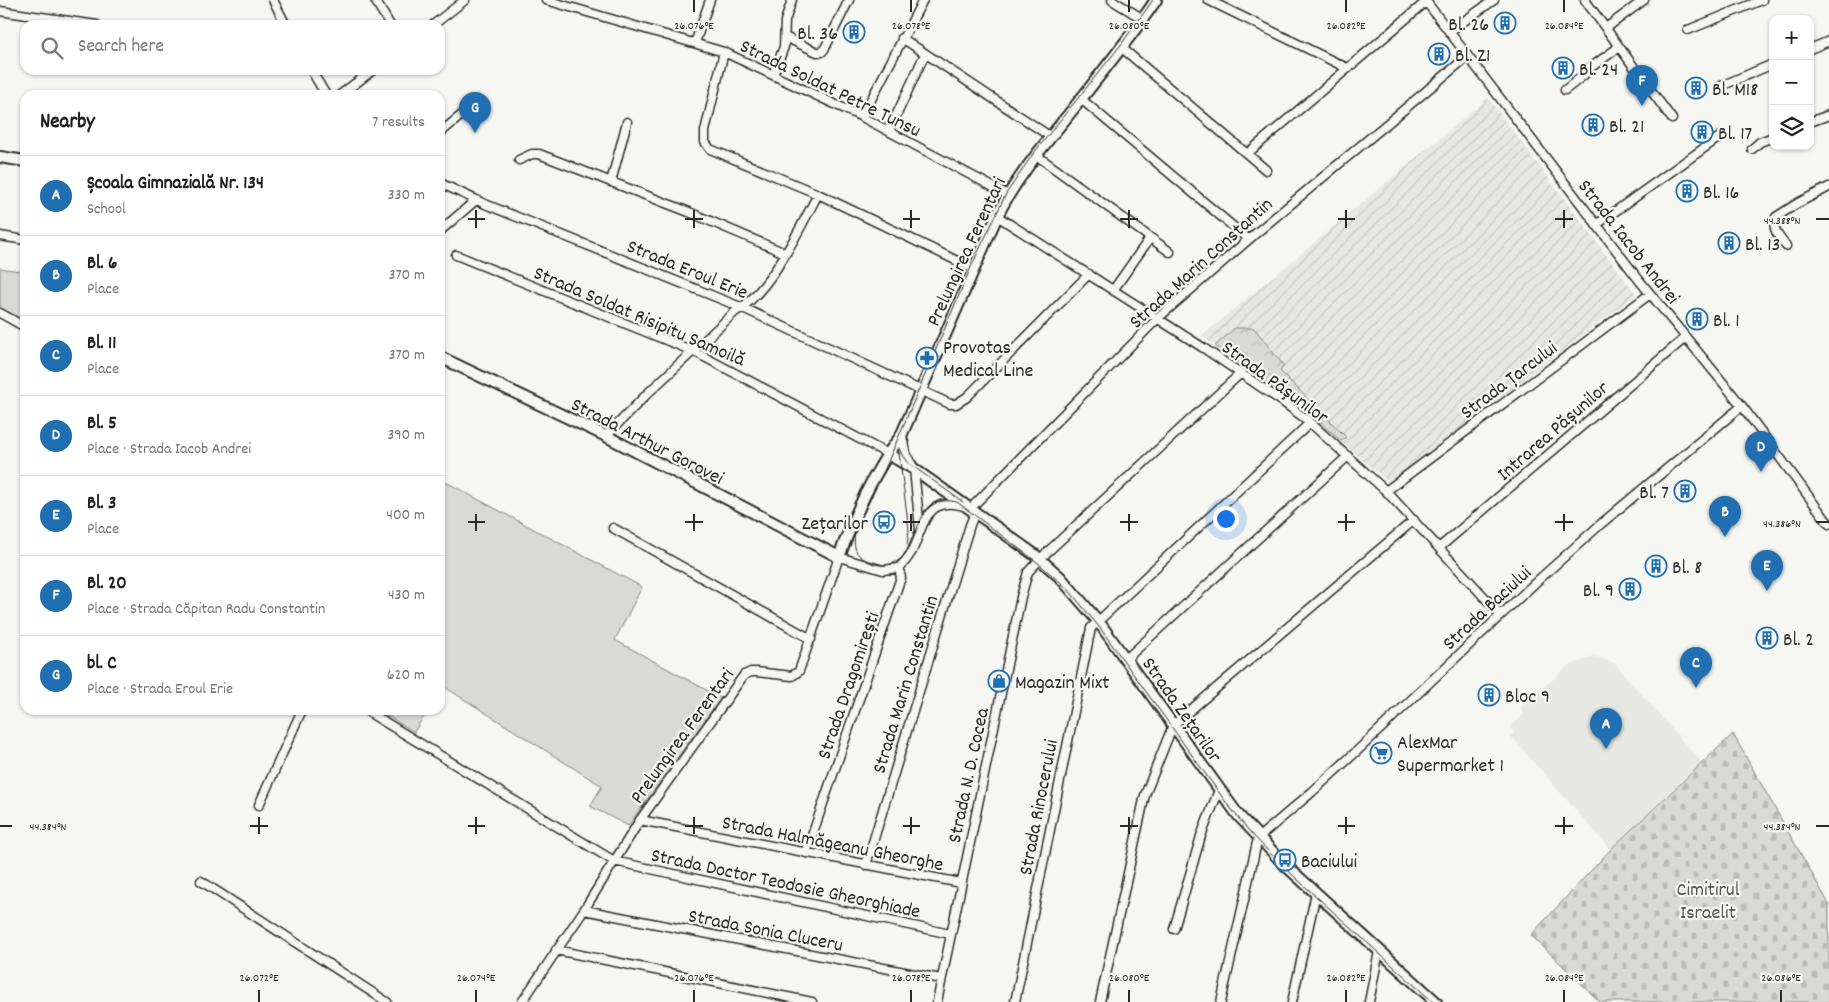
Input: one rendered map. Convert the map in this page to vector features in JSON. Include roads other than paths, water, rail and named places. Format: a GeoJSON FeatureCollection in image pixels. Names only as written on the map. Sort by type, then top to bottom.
{"type":"FeatureCollection","features":[{"type":"Feature","properties":{"kind":"main road","name":"Prelungirea Ferentari"},"geometry":{"type":"LineString","coordinates":[[839,557],[874,477],[901,436],[997,216],[1008,195],[1036,155],[1122,48],[1156,0]]}},
{"type":"Feature","properties":{"kind":"main road"},"geometry":{"type":"LineString","coordinates":[[0,157],[20,160]]}},
{"type":"Feature","properties":{"kind":"main road","name":"Strada Arthur Gorovei"},"geometry":{"type":"LineString","coordinates":[[445,359],[606,436],[839,557]]}},
{"type":"Feature","properties":{"kind":"main road"},"geometry":{"type":"LineString","coordinates":[[901,436],[906,455],[914,469]]}},
{"type":"Feature","properties":{"kind":"main road","name":"Strada Zețarilor"},"geometry":{"type":"LineString","coordinates":[[888,454],[914,469],[1040,559],[1060,577],[1098,621],[1219,790],[1258,838],[1436,1002]]}},
{"type":"Feature","properties":{"kind":"street"},"geometry":{"type":"LineString","coordinates":[[273,0],[283,20]]}},
{"type":"Feature","properties":{"kind":"street"},"geometry":{"type":"LineString","coordinates":[[375,0],[387,20]]}},
{"type":"Feature","properties":{"kind":"street"},"geometry":{"type":"LineString","coordinates":[[439,20],[465,0]]}},
{"type":"Feature","properties":{"kind":"street","name":"Strada Soldat Petre Tunsu"},"geometry":{"type":"LineString","coordinates":[[546,0],[724,52],[862,117],[1008,195]]}},
{"type":"Feature","properties":{"kind":"street"},"geometry":{"type":"LineString","coordinates":[[695,43],[710,0]]}},
{"type":"Feature","properties":{"kind":"street"},"geometry":{"type":"LineString","coordinates":[[773,75],[781,55],[785,36],[786,14],[792,0]]}},
{"type":"Feature","properties":{"kind":"street"},"geometry":{"type":"LineString","coordinates":[[785,36],[817,52],[822,52],[849,0]]}},
{"type":"Feature","properties":{"kind":"street"},"geometry":{"type":"LineString","coordinates":[[862,117],[923,0]]}},
{"type":"Feature","properties":{"kind":"street"},"geometry":{"type":"LineString","coordinates":[[1112,0],[1143,19]]}},
{"type":"Feature","properties":{"kind":"street"},"geometry":{"type":"LineString","coordinates":[[1208,0],[1347,68]]}},
{"type":"Feature","properties":{"kind":"street"},"geometry":{"type":"LineString","coordinates":[[1450,31],[1494,0]]}},
{"type":"Feature","properties":{"kind":"street"},"geometry":{"type":"LineString","coordinates":[[1585,0],[1672,119]]}},
{"type":"Feature","properties":{"kind":"street"},"geometry":{"type":"LineString","coordinates":[[1606,28],[1644,0]]}},
{"type":"Feature","properties":{"kind":"street"},"geometry":{"type":"LineString","coordinates":[[1688,30],[1762,0]]}},
{"type":"Feature","properties":{"kind":"street"},"geometry":{"type":"LineString","coordinates":[[1248,154],[1426,1]]}},
{"type":"Feature","properties":{"kind":"street","name":"Strada Iacob Andrei"},"geometry":{"type":"LineString","coordinates":[[1426,1],[1596,225],[1685,338],[1742,406],[1829,524]]}},
{"type":"Feature","properties":{"kind":"street"},"geometry":{"type":"LineString","coordinates":[[0,11],[63,20]]}},
{"type":"Feature","properties":{"kind":"street"},"geometry":{"type":"LineString","coordinates":[[902,38],[1051,137]]}},
{"type":"Feature","properties":{"kind":"street"},"geometry":{"type":"LineString","coordinates":[[1814,47],[1829,41]]}},
{"type":"Feature","properties":{"kind":"street"},"geometry":{"type":"LineString","coordinates":[[1565,90],[1590,68],[1619,47]]}},
{"type":"Feature","properties":{"kind":"street"},"geometry":{"type":"LineString","coordinates":[[1122,48],[1266,170]]}},
{"type":"Feature","properties":{"kind":"street"},"geometry":{"type":"LineString","coordinates":[[724,52],[705,131],[704,139],[707,146],[715,152],[818,194],[974,269]]}},
{"type":"Feature","properties":{"kind":"street"},"geometry":{"type":"LineString","coordinates":[[889,131],[925,54]]}},
{"type":"Feature","properties":{"kind":"street","name":"Strada Marin Constantin"},"geometry":{"type":"LineString","coordinates":[[866,864],[970,525],[970,509],[1158,318],[1468,56]]}},
{"type":"Feature","properties":{"kind":"street"},"geometry":{"type":"LineString","coordinates":[[1721,86],[1769,66]]}},
{"type":"Feature","properties":{"kind":"street"},"geometry":{"type":"LineString","coordinates":[[314,75],[323,90]]}},
{"type":"Feature","properties":{"kind":"street"},"geometry":{"type":"LineString","coordinates":[[347,90],[366,75]]}},
{"type":"Feature","properties":{"kind":"street"},"geometry":{"type":"LineString","coordinates":[[1081,99],[1248,240]]}},
{"type":"Feature","properties":{"kind":"street"},"geometry":{"type":"LineString","coordinates":[[445,128],[464,113]]}},
{"type":"Feature","properties":{"kind":"street"},"geometry":{"type":"LineString","coordinates":[[1814,121],[1829,115]]}},
{"type":"Feature","properties":{"kind":"street"},"geometry":{"type":"LineString","coordinates":[[611,182],[628,122]]}},
{"type":"Feature","properties":{"kind":"street"},"geometry":{"type":"LineString","coordinates":[[1596,225],[1722,136]]}},
{"type":"Feature","properties":{"kind":"street"},"geometry":{"type":"LineString","coordinates":[[1752,149],[1760,142],[1769,139]]}},
{"type":"Feature","properties":{"kind":"street"},"geometry":{"type":"LineString","coordinates":[[519,160],[532,154],[539,154],[689,212],[785,253]]}},
{"type":"Feature","properties":{"kind":"street"},"geometry":{"type":"LineString","coordinates":[[1036,155],[1170,252]]}},
{"type":"Feature","properties":{"kind":"street","name":"Strada Eroul Erie"},"geometry":{"type":"LineString","coordinates":[[445,185],[476,200],[743,308],[950,404],[956,404],[961,401],[1089,274]]}},
{"type":"Feature","properties":{"kind":"street"},"geometry":{"type":"LineString","coordinates":[[1786,246],[1775,232],[1776,217],[1829,187]]}},
{"type":"Feature","properties":{"kind":"street"},"geometry":{"type":"LineString","coordinates":[[606,436],[692,351],[735,312],[752,300],[763,287],[785,253],[818,194]]}},
{"type":"Feature","properties":{"kind":"street"},"geometry":{"type":"LineString","coordinates":[[445,227],[476,200]]}},
{"type":"Feature","properties":{"kind":"street","name":"Strada Pășunilor"},"geometry":{"type":"LineString","coordinates":[[997,216],[1158,318],[1241,373],[1310,423],[1386,491],[1440,547],[1501,615]]}},
{"type":"Feature","properties":{"kind":"street"},"geometry":{"type":"LineString","coordinates":[[0,236],[20,239]]}},
{"type":"Feature","properties":{"kind":"street"},"geometry":{"type":"LineString","coordinates":[[1114,289],[1150,238]]}},
{"type":"Feature","properties":{"kind":"street","name":"Strada Soldat Risipitu Samoilă"},"geometry":{"type":"LineString","coordinates":[[456,255],[692,351],[888,454]]}},
{"type":"Feature","properties":{"kind":"street","name":"Strada Țarcului"},"geometry":{"type":"LineString","coordinates":[[1386,491],[1650,294]]}},
{"type":"Feature","properties":{"kind":"street"},"geometry":{"type":"LineString","coordinates":[[0,313],[20,324]]}},
{"type":"Feature","properties":{"kind":"street","name":"Intrarea Pășunilor"},"geometry":{"type":"LineString","coordinates":[[1440,547],[1685,338]]}},
{"type":"Feature","properties":{"kind":"street","name":"Strada N. D. Cocea"},"geometry":{"type":"LineString","coordinates":[[937,1002],[1021,597],[1028,572],[1241,373]]}},
{"type":"Feature","properties":{"kind":"street","name":"Strada Baciului"},"geometry":{"type":"LineString","coordinates":[[1258,838],[1351,757],[1501,615],[1602,523],[1742,406]]}},
{"type":"Feature","properties":{"kind":"street","name":"Strada Rinocerului"},"geometry":{"type":"LineString","coordinates":[[1015,1002],[1088,635],[1091,628],[1310,423]]}},
{"type":"Feature","properties":{"kind":"street"},"geometry":{"type":"LineString","coordinates":[[1126,659],[1348,456]]}},
{"type":"Feature","properties":{"kind":"street","name":"Strada Dragomirești"},"geometry":{"type":"LineString","coordinates":[[914,469],[920,530]]}},
{"type":"Feature","properties":{"kind":"street","name":"Strada Dragomirești"},"geometry":{"type":"LineString","coordinates":[[806,853],[901,578],[899,568],[912,552],[920,530],[929,514],[938,506],[946,504],[970,509]]}},
{"type":"Feature","properties":{"kind":"street"},"geometry":{"type":"LineString","coordinates":[[1100,1002],[1145,795],[1173,726],[1414,520]]}},
{"type":"Feature","properties":{"kind":"street"},"geometry":{"type":"LineString","coordinates":[[613,528],[811,639]]}},
{"type":"Feature","properties":{"kind":"street"},"geometry":{"type":"LineString","coordinates":[[839,557],[888,571],[899,568]]}},
{"type":"Feature","properties":{"kind":"street","name":"Prelungirea Ferentari"},"geometry":{"type":"LineString","coordinates":[[522,1002],[584,910],[640,820],[744,675],[751,672],[786,676],[796,674],[811,639],[839,557]]}},
{"type":"Feature","properties":{"kind":"street"},"geometry":{"type":"LineString","coordinates":[[259,805],[300,715]]}},
{"type":"Feature","properties":{"kind":"street","name":"Strada Doctor Teodosie Gheorghiade"},"geometry":{"type":"LineString","coordinates":[[373,715],[614,861],[950,934]]}},
{"type":"Feature","properties":{"kind":"street"},"geometry":{"type":"LineString","coordinates":[[1174,929],[1201,836],[1219,790]]}},
{"type":"Feature","properties":{"kind":"street","name":"Strada Halmăgeanu Gheorghe"},"geometry":{"type":"LineString","coordinates":[[640,820],[961,884]]}},
{"type":"Feature","properties":{"kind":"street"},"geometry":{"type":"LineString","coordinates":[[1221,1002],[1258,838]]}},
{"type":"Feature","properties":{"kind":"street"},"geometry":{"type":"LineString","coordinates":[[201,881],[387,1002]]}},
{"type":"Feature","properties":{"kind":"street"},"geometry":{"type":"LineString","coordinates":[[1292,1002],[1316,893]]}},
{"type":"Feature","properties":{"kind":"street","name":"Strada Sonia Cluceru"},"geometry":{"type":"LineString","coordinates":[[584,910],[941,979]]}},
{"type":"Feature","properties":{"kind":"street"},"geometry":{"type":"LineString","coordinates":[[556,950],[812,1002]]}},
{"type":"Feature","properties":{"kind":"street"},"geometry":{"type":"LineString","coordinates":[[1369,1002],[1380,951]]}},
{"type":"Feature","properties":{"kind":"tram line"},"geometry":{"type":"LineString","coordinates":[[1153,0],[1120,46],[1033,154],[1006,194],[971,267],[884,471],[855,531],[855,548],[860,556],[872,563],[885,565],[896,562],[909,549],[920,521],[931,506],[940,502],[950,501],[957,502],[1037,562],[1068,589],[1100,628],[1228,805],[1249,831],[1298,880],[1433,1002]]}},
{"type":"Feature","properties":{"kind":"tram line"},"geometry":{"type":"LineString","coordinates":[[899,448],[907,462],[963,502]]}},
{"type":"Feature","properties":{"kind":"tram line"},"geometry":{"type":"LineString","coordinates":[[899,453],[909,530],[907,545]]}},
{"type":"Feature","properties":{"kind":"place","name":"Bl. 26"},"geometry":{"type":"Point","coordinates":[1505,23]}},
{"type":"Feature","properties":{"kind":"place","name":"Bl. 36"},"geometry":{"type":"Point","coordinates":[854,32]}},
{"type":"Feature","properties":{"kind":"place","name":"Bl. Z1"},"geometry":{"type":"Point","coordinates":[1439,54]}},
{"type":"Feature","properties":{"kind":"place","name":"Bl. 24"},"geometry":{"type":"Point","coordinates":[1563,68]}},
{"type":"Feature","properties":{"kind":"place","name":"Bl. M18"},"geometry":{"type":"Point","coordinates":[1696,88]}},
{"type":"Feature","properties":{"kind":"place","name":"Bl. 20"},"geometry":{"type":"Point","coordinates":[1642,106]}},
{"type":"Feature","properties":{"kind":"place","name":"Bl. 21"},"geometry":{"type":"Point","coordinates":[1593,125]}},
{"type":"Feature","properties":{"kind":"place","name":"Bl. 17"},"geometry":{"type":"Point","coordinates":[1702,132]}},
{"type":"Feature","properties":{"kind":"place","name":"bl. C"},"geometry":{"type":"Point","coordinates":[475,133]}},
{"type":"Feature","properties":{"kind":"place","name":"Bl. 16"},"geometry":{"type":"Point","coordinates":[1687,191]}},
{"type":"Feature","properties":{"kind":"place","name":"Bl. 13"},"geometry":{"type":"Point","coordinates":[1729,243]}},
{"type":"Feature","properties":{"kind":"place","name":"Bl. 1"},"geometry":{"type":"Point","coordinates":[1697,319]}},
{"type":"Feature","properties":{"kind":"place","name":"Provotas Medical Line"},"geometry":{"type":"Point","coordinates":[927,358]}},
{"type":"Feature","properties":{"kind":"place","name":"Bl. 5"},"geometry":{"type":"Point","coordinates":[1761,472]}},
{"type":"Feature","properties":{"kind":"place","name":"Bl. 7"},"geometry":{"type":"Point","coordinates":[1685,491]}},
{"type":"Feature","properties":{"kind":"place","name":"Zețarilor"},"geometry":{"type":"Point","coordinates":[884,522]}},
{"type":"Feature","properties":{"kind":"place","name":"Bl. 6"},"geometry":{"type":"Point","coordinates":[1725,537]}},
{"type":"Feature","properties":{"kind":"place","name":"Bl. 8"},"geometry":{"type":"Point","coordinates":[1656,566]}},
{"type":"Feature","properties":{"kind":"place","name":"Bl. 9"},"geometry":{"type":"Point","coordinates":[1630,589]}},
{"type":"Feature","properties":{"kind":"place","name":"Bl. 3"},"geometry":{"type":"Point","coordinates":[1767,591]}},
{"type":"Feature","properties":{"kind":"place","name":"Bl. 2"},"geometry":{"type":"Point","coordinates":[1767,638]}},
{"type":"Feature","properties":{"kind":"place","name":"Magazin Mixt"},"geometry":{"type":"Point","coordinates":[999,681]}},
{"type":"Feature","properties":{"kind":"place","name":"Bl. 11"},"geometry":{"type":"Point","coordinates":[1696,688]}},
{"type":"Feature","properties":{"kind":"place","name":"Bloc 9"},"geometry":{"type":"Point","coordinates":[1489,695]}},
{"type":"Feature","properties":{"kind":"place","name":"Școala Gimnazială Nr. 134"},"geometry":{"type":"Point","coordinates":[1606,749]}},
{"type":"Feature","properties":{"kind":"place","name":"AlexMar Supermarket 1"},"geometry":{"type":"Point","coordinates":[1381,753]}},
{"type":"Feature","properties":{"kind":"place","name":"Baciului"},"geometry":{"type":"Point","coordinates":[1285,860]}},
{"type":"Feature","properties":{"kind":"park label","name":"Cimitirul Israelit"},"geometry":{"type":"Point","coordinates":[1708,900]}}]}
